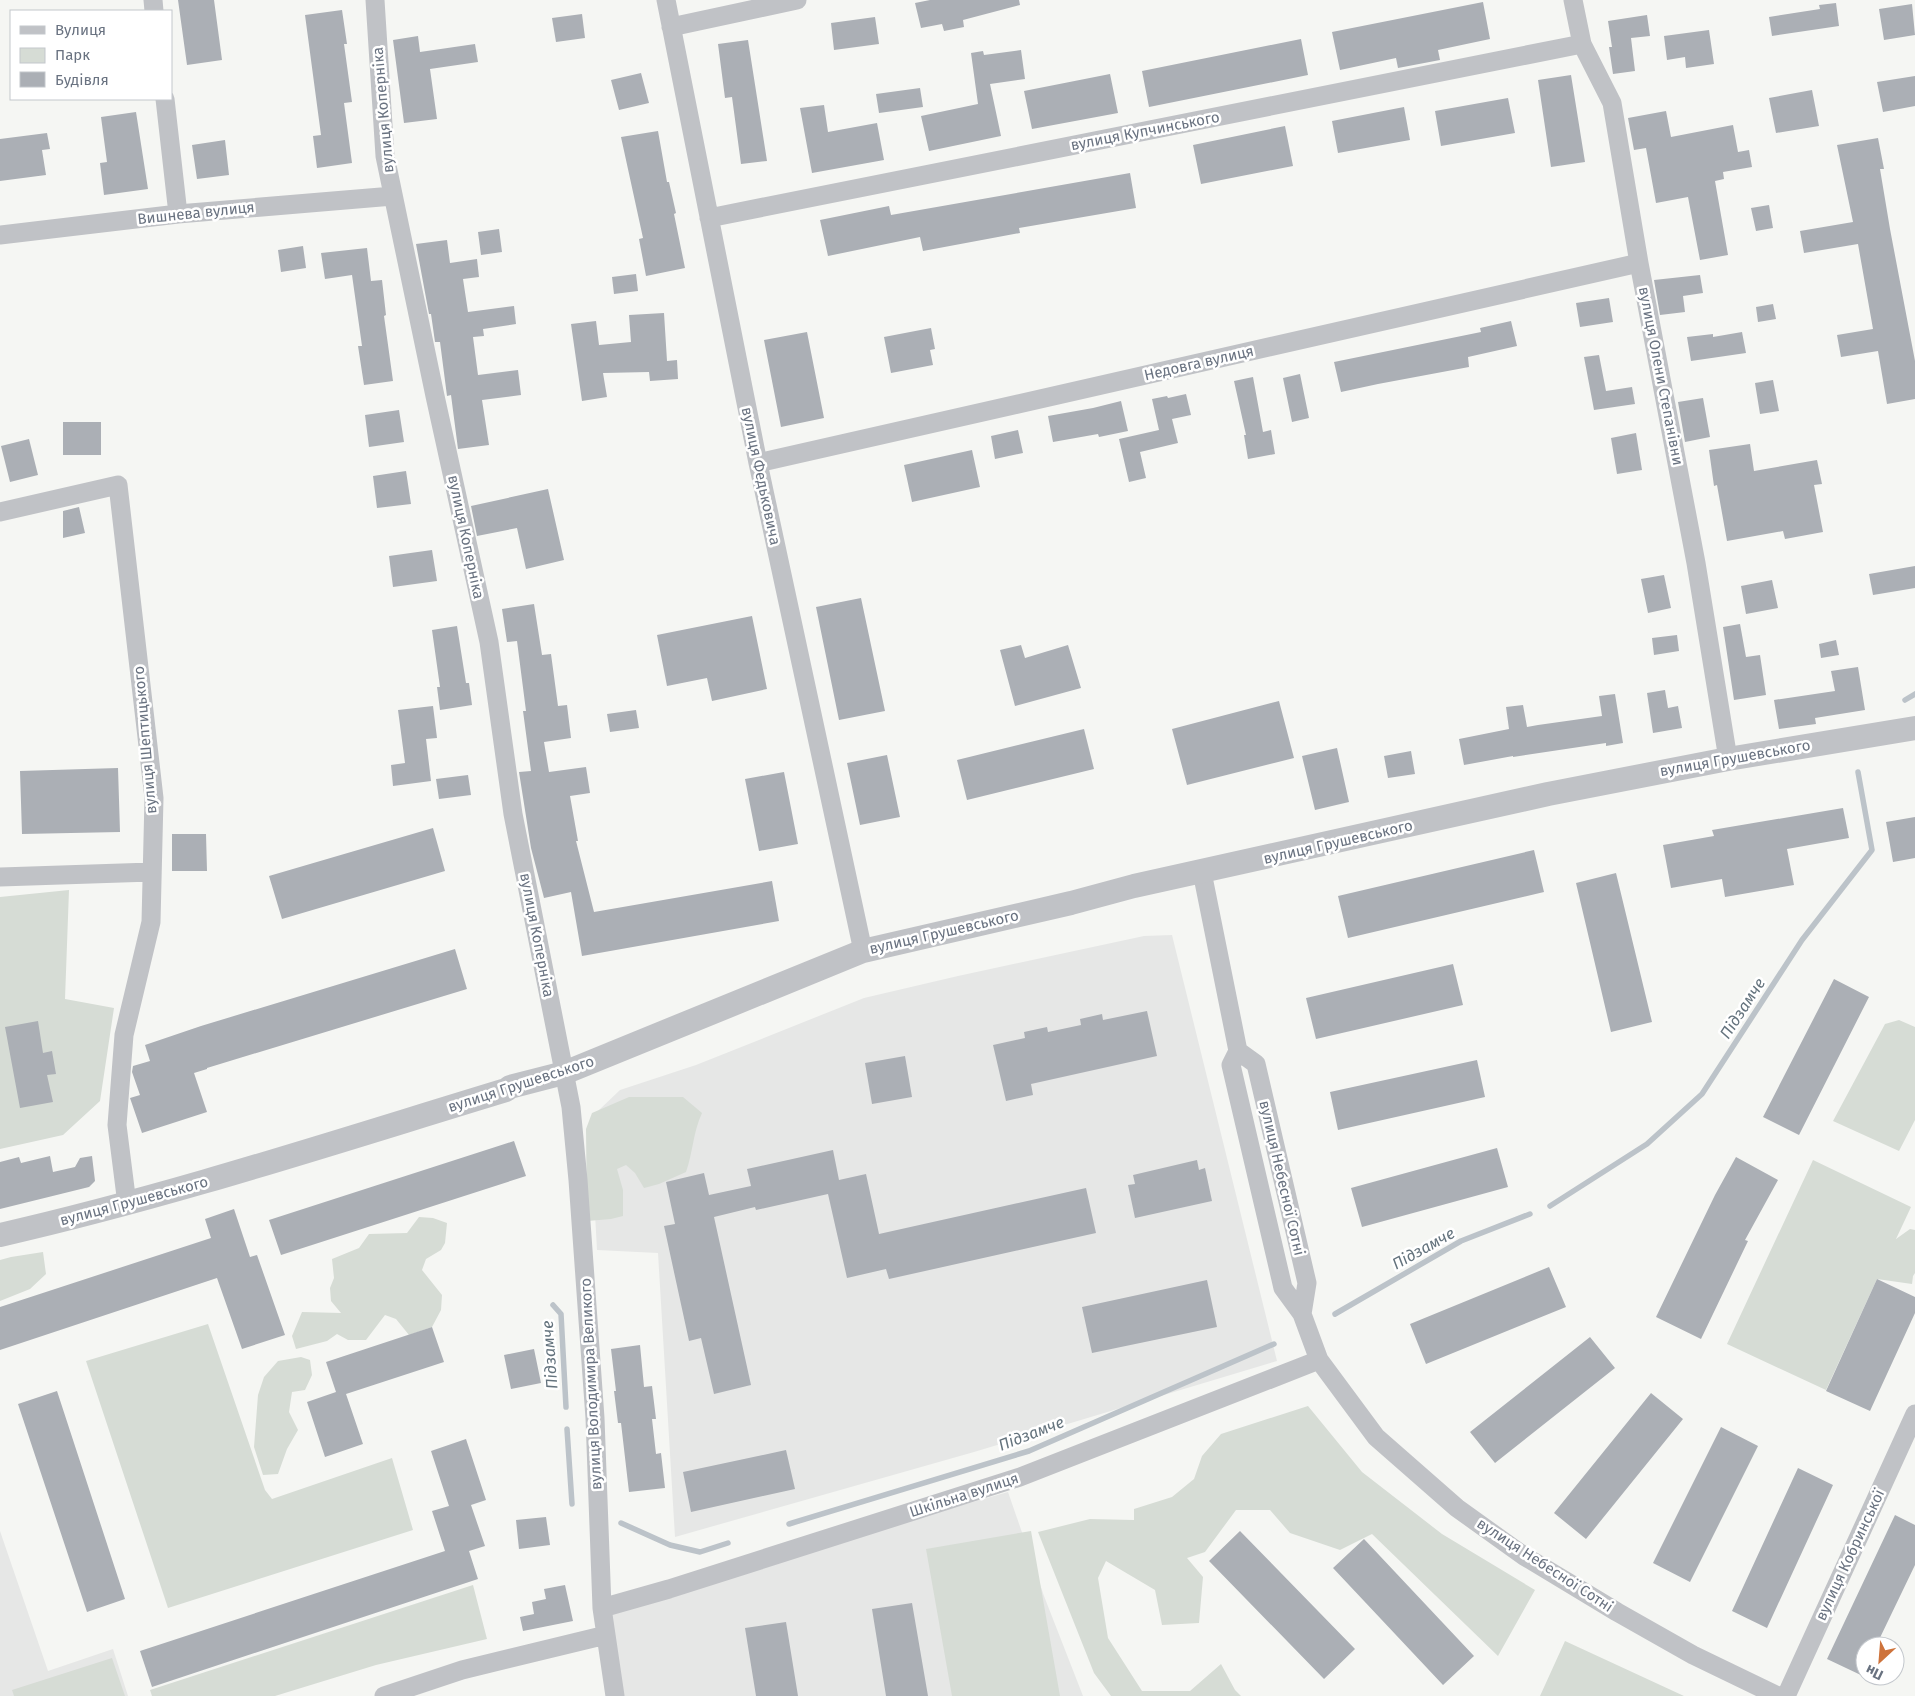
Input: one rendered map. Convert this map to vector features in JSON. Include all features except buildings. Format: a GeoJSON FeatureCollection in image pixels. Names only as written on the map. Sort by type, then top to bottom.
{"type":"FeatureCollection","features":[{"type":"Feature","properties":{"kind":"street","name":"вулиця Коперніка"},"geometry":{"type":"LineString","coordinates":[[375,0],[385,156],[489,642],[513,814],[564,1073]]}},
{"type":"Feature","properties":{"kind":"street","name":"вулиця Федьковича"},"geometry":{"type":"LineString","coordinates":[[666,0],[758,463],[863,951]]}},
{"type":"Feature","properties":{"kind":"street"},"geometry":{"type":"LineString","coordinates":[[671,27],[797,0]]}},
{"type":"Feature","properties":{"kind":"street","name":"вулиця Олени Степанівни"},"geometry":{"type":"LineString","coordinates":[[1573,0],[1582,44],[1612,103],[1639,263],[1696,563],[1728,759]]}},
{"type":"Feature","properties":{"kind":"street","name":"вулиця Купчинського"},"geometry":{"type":"LineString","coordinates":[[709,218],[1582,44]]}},
{"type":"Feature","properties":{"kind":"street"},"geometry":{"type":"LineString","coordinates":[[165,100],[178,214]]}},
{"type":"Feature","properties":{"kind":"street","name":"Вишнева вулиця"},"geometry":{"type":"LineString","coordinates":[[0,235],[178,214],[393,196]]}},
{"type":"Feature","properties":{"kind":"street","name":"Недовга вулиця"},"geometry":{"type":"LineString","coordinates":[[758,463],[1639,263]]}},
{"type":"Feature","properties":{"kind":"street","name":"вулиця Шептицького"},"geometry":{"type":"LineString","coordinates":[[0,512],[118,484],[154,798],[151,922],[124,1035],[118,1116],[127,1204]]}},
{"type":"Feature","properties":{"kind":"street","name":"вулиця Грушевського"},"geometry":{"type":"LineString","coordinates":[[0,1235],[196,1185],[506,1090],[510,1087],[564,1073],[863,951],[1071,903],[1134,886],[1548,794],[1728,759],[1915,728]]}},
{"type":"Feature","properties":{"kind":"street"},"geometry":{"type":"LineString","coordinates":[[0,877],[152,872]]}},
{"type":"Feature","properties":{"kind":"street","name":"вулиця Небесної Сотні"},"geometry":{"type":"LineString","coordinates":[[1202,872],[1238,1051],[1232,1065],[1283,1288],[1302,1314],[1319,1360],[1376,1437],[1458,1508],[1524,1556],[1617,1612],[1693,1655],[1778,1696]]}},
{"type":"Feature","properties":{"kind":"street","name":"вулиця Володимира Великого"},"geometry":{"type":"LineString","coordinates":[[564,1073],[571,1107],[578,1180],[595,1418],[602,1608],[615,1696]]}},
{"type":"Feature","properties":{"kind":"street","name":"Шкільна вулиця"},"geometry":{"type":"LineString","coordinates":[[602,1608],[678,1586],[1020,1478],[1319,1360]]}},
{"type":"Feature","properties":{"kind":"street","name":"вулиця Кобринської"},"geometry":{"type":"LineString","coordinates":[[1786,1696],[1915,1414]]}},
{"type":"Feature","properties":{"kind":"street"},"geometry":{"type":"LineString","coordinates":[[384,1696],[462,1670],[606,1635]]}},
{"type":"Feature","properties":{"kind":"shaded area"},"geometry":{"type":"Polygon","coordinates":[[[1172,935],[1277,1361],[974,1452],[675,1537],[658,1253],[597,1250],[591,1141],[599,1110],[620,1090],[696,1065],[864,998],[1144,936],[1172,935]]]}},
{"type":"Feature","properties":{"kind":"shaded area"},"geometry":{"type":"Polygon","coordinates":[[[1008,1492],[1044,1596],[1083,1696],[619,1696],[607,1610],[669,1589],[1008,1492]]]}},
{"type":"Feature","properties":{"kind":"shaded area"},"geometry":{"type":"Polygon","coordinates":[[[0,1531],[48,1671],[113,1649],[128,1696],[0,1696],[0,1531]]]}},
{"type":"Feature","properties":{"kind":"green space"},"geometry":{"type":"Polygon","coordinates":[[[69,890],[65,999],[114,1008],[100,1101],[63,1135],[0,1149],[0,897],[69,890]]]}},
{"type":"Feature","properties":{"kind":"green space"},"geometry":{"type":"Polygon","coordinates":[[[1899,1020],[1915,1027],[1915,1120],[1899,1151],[1833,1121],[1885,1024],[1899,1020]]]}},
{"type":"Feature","properties":{"kind":"green space"},"geometry":{"type":"Polygon","coordinates":[[[629,1097],[683,1097],[702,1113],[686,1172],[659,1184],[644,1188],[635,1173],[626,1165],[617,1169],[623,1190],[623,1216],[587,1221],[586,1129],[592,1113],[629,1097]]]}},
{"type":"Feature","properties":{"kind":"green space"},"geometry":{"type":"Polygon","coordinates":[[[1813,1160],[1911,1207],[1896,1239],[1910,1229],[1915,1230],[1915,1273],[1912,1284],[1877,1279],[1826,1390],[1727,1344],[1813,1160]]]}},
{"type":"Feature","properties":{"kind":"green space"},"geometry":{"type":"Polygon","coordinates":[[[419,1217],[433,1218],[447,1223],[445,1243],[441,1250],[426,1259],[422,1270],[442,1295],[441,1310],[432,1327],[409,1335],[396,1319],[385,1315],[366,1340],[348,1340],[337,1334],[327,1341],[296,1349],[292,1336],[302,1312],[341,1313],[331,1301],[330,1288],[334,1278],[332,1259],[359,1248],[369,1234],[407,1233],[419,1217]]]}},
{"type":"Feature","properties":{"kind":"green space"},"geometry":{"type":"Polygon","coordinates":[[[43,1252],[46,1274],[30,1289],[0,1301],[0,1260],[43,1252]]]}},
{"type":"Feature","properties":{"kind":"green space"},"geometry":{"type":"Polygon","coordinates":[[[208,1324],[265,1490],[272,1499],[392,1458],[413,1530],[168,1608],[86,1361],[208,1324]]]}},
{"type":"Feature","properties":{"kind":"green space"},"geometry":{"type":"Polygon","coordinates":[[[301,1357],[310,1360],[312,1375],[305,1390],[292,1392],[289,1412],[298,1430],[287,1449],[278,1474],[263,1475],[254,1447],[258,1395],[264,1377],[278,1361],[301,1357]]]}},
{"type":"Feature","properties":{"kind":"green space"},"geometry":{"type":"Polygon","coordinates":[[[1308,1406],[1362,1472],[1442,1534],[1535,1590],[1498,1656],[1372,1534],[1340,1550],[1290,1533],[1270,1510],[1236,1510],[1205,1552],[1187,1558],[1203,1577],[1199,1623],[1162,1625],[1155,1590],[1106,1561],[1098,1578],[1108,1638],[1142,1691],[1190,1691],[1221,1664],[1235,1690],[1241,1696],[1111,1696],[1094,1673],[1038,1532],[1090,1519],[1134,1520],[1134,1509],[1172,1497],[1194,1479],[1202,1456],[1221,1434],[1308,1406]]]}},
{"type":"Feature","properties":{"kind":"green space"},"geometry":{"type":"Polygon","coordinates":[[[1031,1531],[1060,1696],[952,1696],[926,1549],[1031,1531]]]}},
{"type":"Feature","properties":{"kind":"green space"},"geometry":{"type":"Polygon","coordinates":[[[473,1585],[487,1639],[376,1665],[275,1696],[152,1696],[150,1690],[473,1585]]]}},
{"type":"Feature","properties":{"kind":"green space"},"geometry":{"type":"Polygon","coordinates":[[[1565,1641],[1684,1696],[1540,1696],[1565,1641]]]}},
{"type":"Feature","properties":{"kind":"green space"},"geometry":{"type":"Polygon","coordinates":[[[112,1658],[125,1696],[14,1696],[12,1690],[112,1658]]]}},
{"type":"Feature","properties":{"kind":"waterway","name":"Підзамче"},"geometry":{"type":"LineString","coordinates":[[1905,700],[1915,694]]}},
{"type":"Feature","properties":{"kind":"waterway","name":"Підзамче"},"geometry":{"type":"LineString","coordinates":[[1550,1206],[1647,1144],[1702,1094],[1802,940],[1872,850],[1858,772]]}},
{"type":"Feature","properties":{"kind":"waterway","name":"Підзамче"},"geometry":{"type":"LineString","coordinates":[[1335,1314],[1461,1241],[1530,1214]]}},
{"type":"Feature","properties":{"kind":"waterway","name":"Підзамче"},"geometry":{"type":"LineString","coordinates":[[553,1305],[561,1314],[566,1407]]}},
{"type":"Feature","properties":{"kind":"waterway","name":"Підзамче"},"geometry":{"type":"LineString","coordinates":[[789,1524],[1029,1451],[1274,1344]]}},
{"type":"Feature","properties":{"kind":"waterway","name":"Підзамче"},"geometry":{"type":"LineString","coordinates":[[567,1429],[572,1504]]}},
{"type":"Feature","properties":{"kind":"waterway","name":"Підзамче"},"geometry":{"type":"LineString","coordinates":[[621,1523],[670,1545],[700,1552],[728,1543]]}}]}
